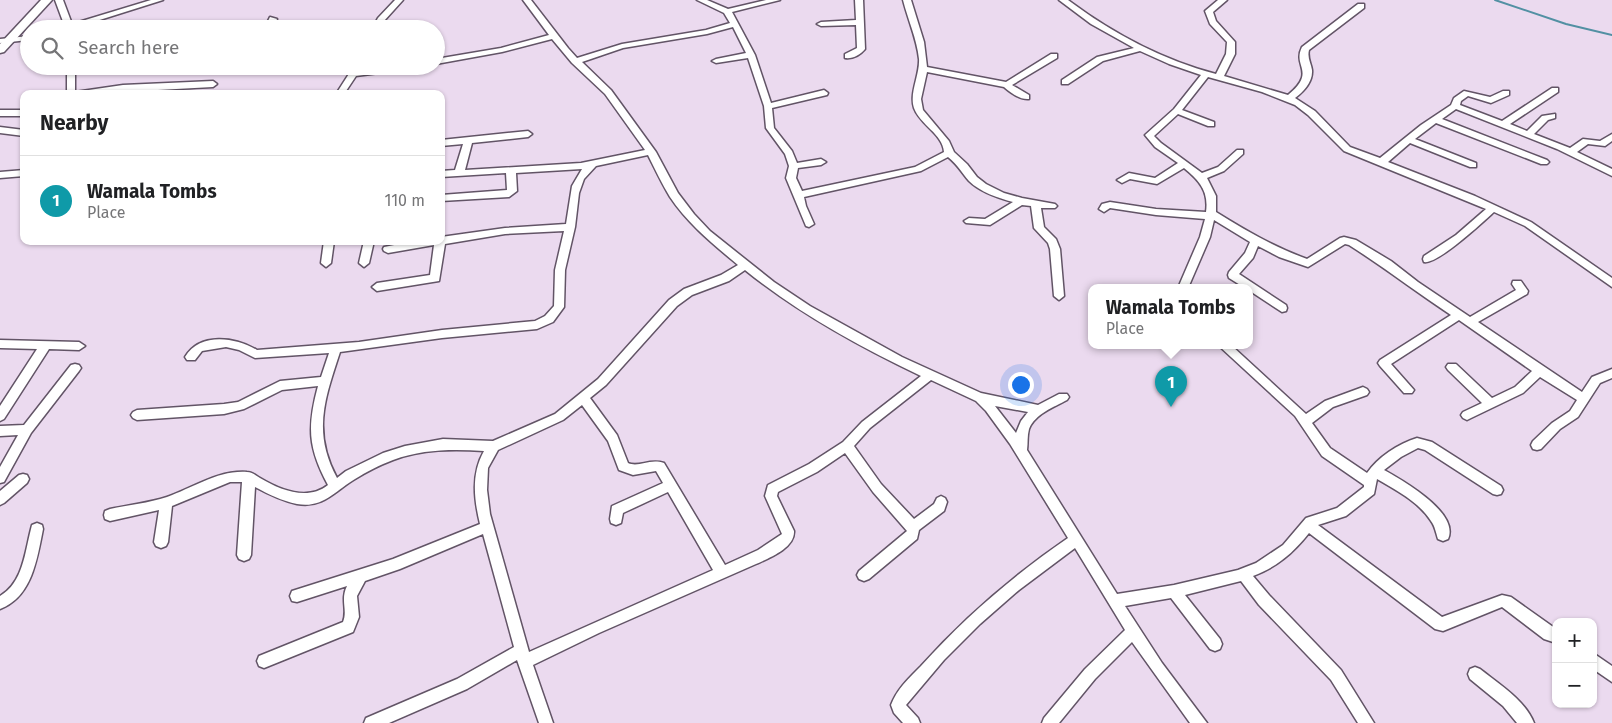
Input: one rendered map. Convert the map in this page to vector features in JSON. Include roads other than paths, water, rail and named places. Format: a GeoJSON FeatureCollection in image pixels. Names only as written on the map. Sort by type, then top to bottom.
{"type":"FeatureCollection","features":[{"type":"Feature","properties":{"kind":"street"},"geometry":{"type":"LineString","coordinates":[[26,20],[47,0]]}},
{"type":"Feature","properties":{"kind":"street"},"geometry":{"type":"LineString","coordinates":[[59,0],[64,20]]}},
{"type":"Feature","properties":{"kind":"street"},"geometry":{"type":"LineString","coordinates":[[93,20],[159,0]]}},
{"type":"Feature","properties":{"kind":"street"},"geometry":{"type":"LineString","coordinates":[[381,20],[399,0]]}},
{"type":"Feature","properties":{"kind":"street"},"geometry":{"type":"LineString","coordinates":[[527,0],[553,36],[575,61],[608,92],[651,152],[674,195],[691,216],[706,233],[770,285],[806,309],[930,375],[980,398],[1039,410]]}},
{"type":"Feature","properties":{"kind":"street"},"geometry":{"type":"LineString","coordinates":[[701,0],[727,11],[751,55],[768,106],[770,128],[790,153],[794,166],[792,178],[809,224]]}},
{"type":"Feature","properties":{"kind":"street"},"geometry":{"type":"LineString","coordinates":[[727,11],[776,0]]}},
{"type":"Feature","properties":{"kind":"street"},"geometry":{"type":"LineString","coordinates":[[848,56],[857,53],[861,49],[859,0]]}},
{"type":"Feature","properties":{"kind":"street"},"geometry":{"type":"LineString","coordinates":[[908,0],[922,47],[923,69],[917,104],[923,117],[948,146],[949,153],[963,165],[970,176],[978,183],[1020,201],[1052,206]]}},
{"type":"Feature","properties":{"kind":"street"},"geometry":{"type":"LineString","coordinates":[[1063,0],[1098,24],[1141,48],[1206,74],[1270,91],[1289,99],[1312,113],[1340,144],[1359,155],[1493,208],[1547,236],[1612,283]]}},
{"type":"Feature","properties":{"kind":"street"},"geometry":{"type":"LineString","coordinates":[[1219,77],[1232,49],[1232,44],[1214,26],[1209,16],[1209,11],[1223,0]]}},
{"type":"Feature","properties":{"kind":"street"},"geometry":{"type":"LineString","coordinates":[[1289,99],[1303,85],[1307,76],[1308,69],[1303,54],[1305,50],[1361,6]]}},
{"type":"Feature","properties":{"kind":"street"},"geometry":{"type":"LineString","coordinates":[[821,24],[860,22]]}},
{"type":"Feature","properties":{"kind":"street"},"geometry":{"type":"LineString","coordinates":[[575,61],[643,41],[707,32],[735,24]]}},
{"type":"Feature","properties":{"kind":"street"},"geometry":{"type":"LineString","coordinates":[[0,50],[4,40],[20,25]]}},
{"type":"Feature","properties":{"kind":"street"},"geometry":{"type":"LineString","coordinates":[[445,60],[502,50],[553,36]]}},
{"type":"Feature","properties":{"kind":"street"},"geometry":{"type":"LineString","coordinates":[[4,40],[20,39]]}},
{"type":"Feature","properties":{"kind":"street"},"geometry":{"type":"LineString","coordinates":[[1065,82],[1100,59],[1141,48]]}},
{"type":"Feature","properties":{"kind":"street"},"geometry":{"type":"LineString","coordinates":[[716,61],[751,55]]}},
{"type":"Feature","properties":{"kind":"street"},"geometry":{"type":"LineString","coordinates":[[1008,84],[1054,56]]}},
{"type":"Feature","properties":{"kind":"street"},"geometry":{"type":"LineString","coordinates":[[923,69],[1008,84],[1015,92],[1026,97]]}},
{"type":"Feature","properties":{"kind":"street"},"geometry":{"type":"LineString","coordinates":[[1185,284],[1211,215],[1212,195],[1201,177],[1149,137],[1150,133],[1177,111],[1206,74]]}},
{"type":"Feature","properties":{"kind":"street"},"geometry":{"type":"LineString","coordinates":[[71,75],[71,90]]}},
{"type":"Feature","properties":{"kind":"street"},"geometry":{"type":"LineString","coordinates":[[343,90],[353,75]]}},
{"type":"Feature","properties":{"kind":"street"},"geometry":{"type":"LineString","coordinates":[[108,90],[213,84]]}},
{"type":"Feature","properties":{"kind":"street"},"geometry":{"type":"LineString","coordinates":[[1504,124],[1556,90]]}},
{"type":"Feature","properties":{"kind":"street"},"geometry":{"type":"LineString","coordinates":[[768,106],[824,93]]}},
{"type":"Feature","properties":{"kind":"street"},"geometry":{"type":"LineString","coordinates":[[1380,163],[1455,106],[1457,100],[1467,93],[1491,100],[1506,93]]}},
{"type":"Feature","properties":{"kind":"street"},"geometry":{"type":"LineString","coordinates":[[1455,106],[1529,134],[1571,152],[1612,173]]}},
{"type":"Feature","properties":{"kind":"street"},"geometry":{"type":"LineString","coordinates":[[1177,111],[1211,124]]}},
{"type":"Feature","properties":{"kind":"street"},"geometry":{"type":"LineString","coordinates":[[0,113],[20,112]]}},
{"type":"Feature","properties":{"kind":"street"},"geometry":{"type":"LineString","coordinates":[[1529,134],[1545,118],[1552,116]]}},
{"type":"Feature","properties":{"kind":"street"},"geometry":{"type":"LineString","coordinates":[[1436,120],[1544,162]]}},
{"type":"Feature","properties":{"kind":"street"},"geometry":{"type":"LineString","coordinates":[[0,130],[20,132]]}},
{"type":"Feature","properties":{"kind":"street"},"geometry":{"type":"LineString","coordinates":[[445,143],[528,134]]}},
{"type":"Feature","properties":{"kind":"street"},"geometry":{"type":"LineString","coordinates":[[1571,152],[1586,141],[1602,144],[1612,137]]}},
{"type":"Feature","properties":{"kind":"street"},"geometry":{"type":"LineString","coordinates":[[1410,140],[1473,165]]}},
{"type":"Feature","properties":{"kind":"street"},"geometry":{"type":"LineString","coordinates":[[459,173],[468,141]]}},
{"type":"Feature","properties":{"kind":"street"},"geometry":{"type":"LineString","coordinates":[[445,174],[511,171],[593,164],[651,152]]}},
{"type":"Feature","properties":{"kind":"street"},"geometry":{"type":"LineString","coordinates":[[1201,177],[1221,169],[1240,152]]}},
{"type":"Feature","properties":{"kind":"street"},"geometry":{"type":"LineString","coordinates":[[799,195],[918,169],[949,153]]}},
{"type":"Feature","properties":{"kind":"street"},"geometry":{"type":"LineString","coordinates":[[794,166],[821,162]]}},
{"type":"Feature","properties":{"kind":"street"},"geometry":{"type":"LineString","coordinates":[[1122,180],[1129,176],[1157,181],[1184,163]]}},
{"type":"Feature","properties":{"kind":"street"},"geometry":{"type":"LineString","coordinates":[[191,357],[198,348],[226,343],[242,346],[255,354],[336,348],[442,334],[537,325],[549,320],[558,307],[560,270],[578,180],[582,173],[593,164]]}},
{"type":"Feature","properties":{"kind":"street"},"geometry":{"type":"LineString","coordinates":[[445,198],[509,194],[512,191],[511,171]]}},
{"type":"Feature","properties":{"kind":"street"},"geometry":{"type":"LineString","coordinates":[[0,175],[20,173]]}},
{"type":"Feature","properties":{"kind":"street"},"geometry":{"type":"LineString","coordinates":[[969,221],[987,223],[1020,201]]}},
{"type":"Feature","properties":{"kind":"street"},"geometry":{"type":"LineString","coordinates":[[1036,205],[1039,228],[1052,241],[1056,252],[1059,296]]}},
{"type":"Feature","properties":{"kind":"street"},"geometry":{"type":"LineString","coordinates":[[1104,209],[1105,206],[1110,205],[1156,212],[1211,215],[1256,241],[1308,263],[1342,241],[1349,240],[1460,314],[1539,371],[1584,399]]}},
{"type":"Feature","properties":{"kind":"street"},"geometry":{"type":"LineString","coordinates":[[1428,259],[1460,237],[1493,208]]}},
{"type":"Feature","properties":{"kind":"street"},"geometry":{"type":"LineString","coordinates":[[445,240],[505,231],[570,227]]}},
{"type":"Feature","properties":{"kind":"street"},"geometry":{"type":"LineString","coordinates":[[1246,284],[1233,275],[1249,255],[1256,241]]}},
{"type":"Feature","properties":{"kind":"street"},"geometry":{"type":"LineString","coordinates":[[326,263],[328,245]]}},
{"type":"Feature","properties":{"kind":"street"},"geometry":{"type":"LineString","coordinates":[[364,263],[368,245]]}},
{"type":"Feature","properties":{"kind":"street"},"geometry":{"type":"LineString","coordinates":[[388,249],[414,245]]}},
{"type":"Feature","properties":{"kind":"street"},"geometry":{"type":"LineString","coordinates":[[377,287],[435,278],[439,245]]}},
{"type":"Feature","properties":{"kind":"street"},"geometry":{"type":"LineString","coordinates":[[110,515],[166,503],[229,477],[249,477],[279,492],[304,500],[318,498],[325,495],[350,475],[387,457],[405,451],[444,444],[494,446],[559,416],[602,382],[673,303],[688,292],[725,278],[746,265]]}},
{"type":"Feature","properties":{"kind":"street"},"geometry":{"type":"LineString","coordinates":[[1470,322],[1523,291],[1517,284]]}},
{"type":"Feature","properties":{"kind":"street"},"geometry":{"type":"LineString","coordinates":[[1253,288],[1282,308]]}},
{"type":"Feature","properties":{"kind":"street"},"geometry":{"type":"LineString","coordinates":[[1408,390],[1384,363],[1460,314]]}},
{"type":"Feature","properties":{"kind":"street"},"geometry":{"type":"LineString","coordinates":[[0,344],[80,346]]}},
{"type":"Feature","properties":{"kind":"street"},"geometry":{"type":"LineString","coordinates":[[0,416],[46,345]]}},
{"type":"Feature","properties":{"kind":"street"},"geometry":{"type":"LineString","coordinates":[[335,486],[323,464],[317,443],[320,396],[336,348]]}},
{"type":"Feature","properties":{"kind":"street"},"geometry":{"type":"LineString","coordinates":[[1228,349],[1299,413],[1326,452],[1373,477],[1403,488],[1437,517],[1443,535]]}},
{"type":"Feature","properties":{"kind":"street"},"geometry":{"type":"LineString","coordinates":[[1452,367],[1474,390],[1491,404]]}},
{"type":"Feature","properties":{"kind":"street"},"geometry":{"type":"LineString","coordinates":[[0,478],[27,430],[75,368]]}},
{"type":"Feature","properties":{"kind":"street"},"geometry":{"type":"LineString","coordinates":[[1467,415],[1519,390],[1539,371]]}},
{"type":"Feature","properties":{"kind":"street"},"geometry":{"type":"LineString","coordinates":[[1538,445],[1556,426],[1574,414],[1596,380],[1612,373]]}},
{"type":"Feature","properties":{"kind":"street"},"geometry":{"type":"LineString","coordinates":[[371,723],[753,559],[788,536],[788,531],[771,496],[772,488],[813,468],[847,446],[866,426],[930,375]]}},
{"type":"Feature","properties":{"kind":"street"},"geometry":{"type":"LineString","coordinates":[[137,415],[224,409],[240,406],[280,386],[325,381]]}},
{"type":"Feature","properties":{"kind":"street"},"geometry":{"type":"LineString","coordinates":[[1306,422],[1329,404],[1363,392]]}},
{"type":"Feature","properties":{"kind":"street"},"geometry":{"type":"LineString","coordinates":[[1021,450],[1023,429],[1039,410],[1063,397]]}},
{"type":"Feature","properties":{"kind":"street"},"geometry":{"type":"LineString","coordinates":[[584,398],[613,439],[623,466],[635,471],[657,466],[660,468],[669,486],[688,512],[722,572]]}},
{"type":"Feature","properties":{"kind":"street"},"geometry":{"type":"LineString","coordinates":[[980,398],[990,407],[1021,450],[1114,601],[1200,723]]}},
{"type":"Feature","properties":{"kind":"street"},"geometry":{"type":"LineString","coordinates":[[0,431],[27,430]]}},
{"type":"Feature","properties":{"kind":"street"},"geometry":{"type":"LineString","coordinates":[[1114,601],[1174,591],[1243,574],[1262,567],[1288,549],[1308,525],[1315,520],[1341,512],[1370,490],[1373,477],[1397,453],[1416,443],[1422,443],[1497,490]]}},
{"type":"Feature","properties":{"kind":"street"},"geometry":{"type":"LineString","coordinates":[[494,446],[485,459],[481,478],[486,527],[546,723]]}},
{"type":"Feature","properties":{"kind":"street"},"geometry":{"type":"LineString","coordinates":[[847,446],[877,488],[912,528],[912,535],[864,575]]}},
{"type":"Feature","properties":{"kind":"street"},"geometry":{"type":"LineString","coordinates":[[244,555],[249,477]]}},
{"type":"Feature","properties":{"kind":"street"},"geometry":{"type":"LineString","coordinates":[[0,499],[23,479]]}},
{"type":"Feature","properties":{"kind":"street"},"geometry":{"type":"LineString","coordinates":[[616,519],[617,510],[669,486]]}},
{"type":"Feature","properties":{"kind":"street"},"geometry":{"type":"LineString","coordinates":[[912,528],[940,507],[941,502]]}},
{"type":"Feature","properties":{"kind":"street"},"geometry":{"type":"LineString","coordinates":[[161,542],[166,503]]}},
{"type":"Feature","properties":{"kind":"street"},"geometry":{"type":"LineString","coordinates":[[1308,525],[1440,624],[1502,601],[1552,635]]}},
{"type":"Feature","properties":{"kind":"street"},"geometry":{"type":"LineString","coordinates":[[298,596],[439,548],[486,527]]}},
{"type":"Feature","properties":{"kind":"street"},"geometry":{"type":"LineString","coordinates":[[0,603],[8,600],[17,591],[28,565],[37,529]]}},
{"type":"Feature","properties":{"kind":"street"},"geometry":{"type":"LineString","coordinates":[[913,723],[899,708],[899,702],[930,666],[988,607],[1048,558],[1077,539]]}},
{"type":"Feature","properties":{"kind":"street"},"geometry":{"type":"LineString","coordinates":[[1243,574],[1264,600],[1336,675],[1367,723]]}},
{"type":"Feature","properties":{"kind":"street"},"geometry":{"type":"LineString","coordinates":[[264,661],[348,626],[352,618],[350,595],[360,576]]}},
{"type":"Feature","properties":{"kind":"street"},"geometry":{"type":"LineString","coordinates":[[1174,591],[1215,644]]}},
{"type":"Feature","properties":{"kind":"street"},"geometry":{"type":"LineString","coordinates":[[1049,723],[1090,674],[1134,631]]}},
{"type":"Feature","properties":{"kind":"street"},"geometry":{"type":"LineString","coordinates":[[1597,663],[1612,675]]}},
{"type":"Feature","properties":{"kind":"street"},"geometry":{"type":"LineString","coordinates":[[1475,674],[1508,702],[1527,723]]}},
{"type":"Feature","properties":{"kind":"waterway"},"geometry":{"type":"LineString","coordinates":[[1495,0],[1566,24],[1612,35]]}},
{"type":"Feature","properties":{"kind":"place","name":"Wamala Tombs"},"geometry":{"type":"Point","coordinates":[1171,407]}}]}
